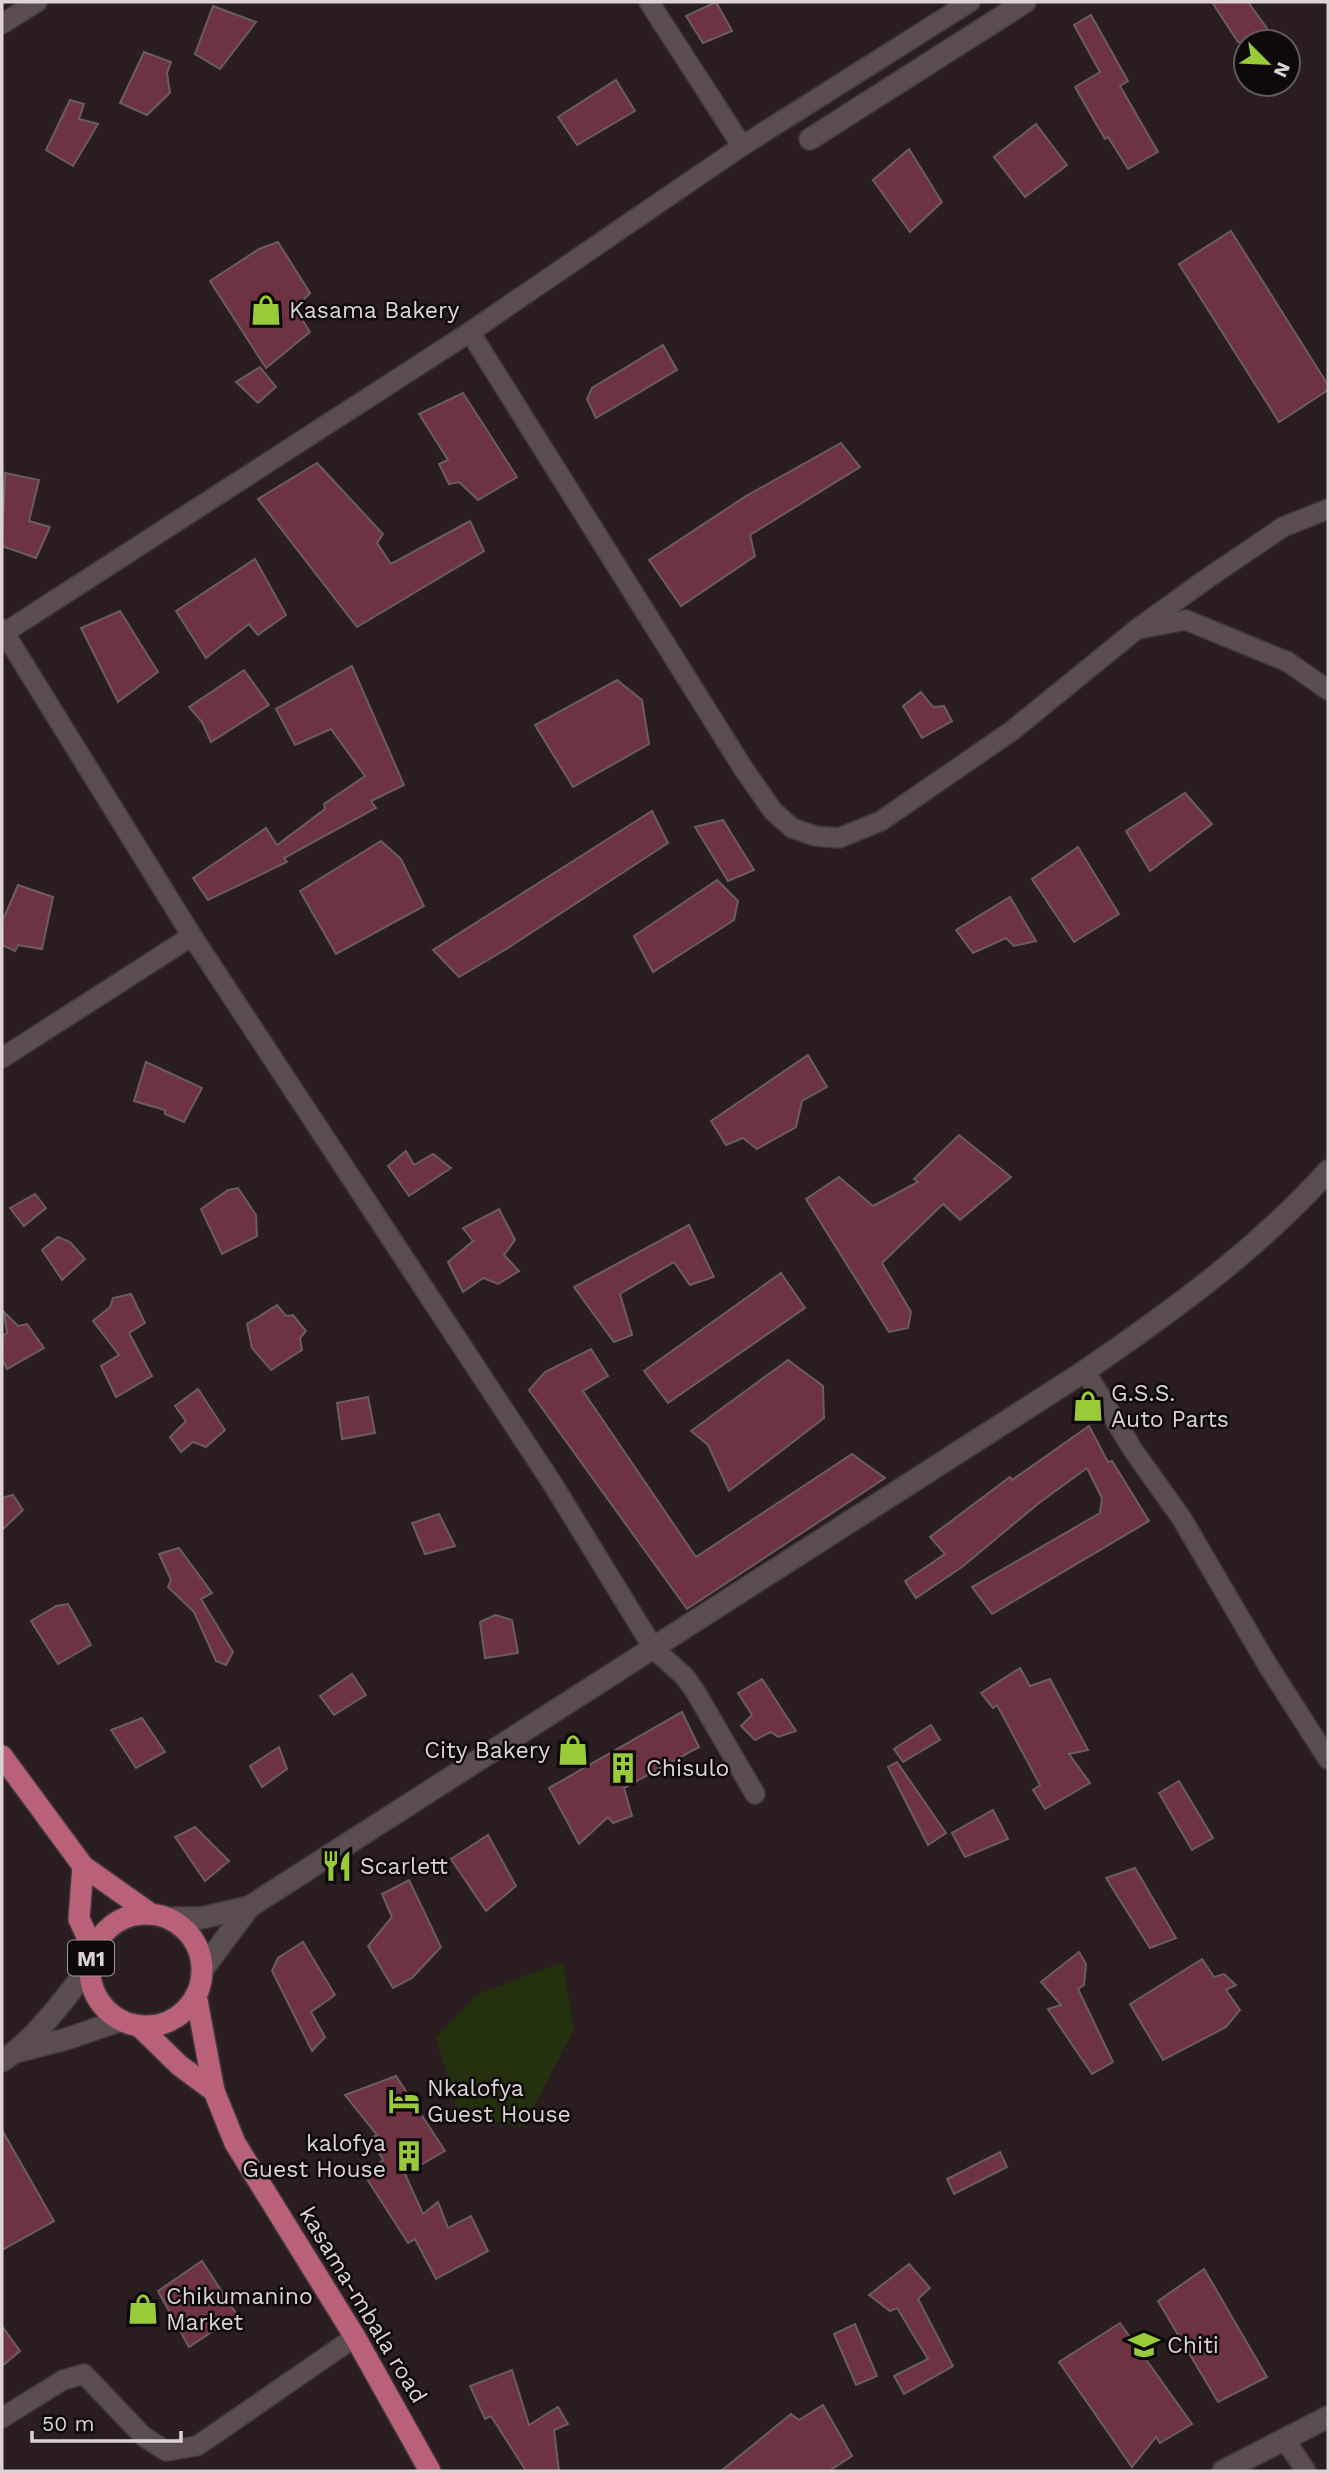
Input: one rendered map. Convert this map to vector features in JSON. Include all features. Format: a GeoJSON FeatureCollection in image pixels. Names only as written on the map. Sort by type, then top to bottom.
{"type":"FeatureCollection","features":[{"type":"Feature","properties":{"kind":"main road"},"geometry":{"type":"LineString","coordinates":[[2,1756],[83,1866],[193,1939],[202,1970],[196,1995],[182,2013],[163,2024],[130,2024]]}},
{"type":"Feature","properties":{"kind":"main road","name":"M1"},"geometry":{"type":"LineString","coordinates":[[83,1866],[79,1919],[91,1959],[92,1989],[103,2007],[130,2024],[214,2091]]}},
{"type":"Feature","properties":{"kind":"main road","name":"M1"},"geometry":{"type":"LineString","coordinates":[[91,1959],[107,1930],[127,1917],[159,1916]]}},
{"type":"Feature","properties":{"kind":"main road","name":"kasama-mbala road"},"geometry":{"type":"LineString","coordinates":[[196,1995],[214,2091],[235,2143],[355,2337],[430,2471]]}},
{"type":"Feature","properties":{"kind":"street"},"geometry":{"type":"LineString","coordinates":[[2,24],[37,2]]}},
{"type":"Feature","properties":{"kind":"street"},"geometry":{"type":"LineString","coordinates":[[649,2],[742,146]]}},
{"type":"Feature","properties":{"kind":"street"},"geometry":{"type":"LineString","coordinates":[[755,1794],[690,1684],[654,1649],[552,1483],[192,936],[3,631],[470,332],[742,146],[970,2]]}},
{"type":"Feature","properties":{"kind":"street"},"geometry":{"type":"LineString","coordinates":[[810,139],[1024,2]]}},
{"type":"Feature","properties":{"kind":"street"},"geometry":{"type":"LineString","coordinates":[[470,332],[743,768],[773,811],[792,828],[815,836],[839,838],[881,821],[1013,730],[1137,629],[1283,527],[1328,509]]}},
{"type":"Feature","properties":{"kind":"street"},"geometry":{"type":"LineString","coordinates":[[1137,629],[1185,620],[1289,662],[1328,690]]}},
{"type":"Feature","properties":{"kind":"street"},"geometry":{"type":"LineString","coordinates":[[2,1058],[192,936]]}},
{"type":"Feature","properties":{"kind":"street"},"geometry":{"type":"LineString","coordinates":[[159,1916],[201,1919],[249,1907],[654,1649],[1085,1371],[1216,1278],[1296,1207],[1328,1171]]}},
{"type":"Feature","properties":{"kind":"street"},"geometry":{"type":"LineString","coordinates":[[1085,1371],[1133,1450],[1182,1519],[1267,1664],[1328,1759]]}},
{"type":"Feature","properties":{"kind":"street"},"geometry":{"type":"LineString","coordinates":[[202,1970],[249,1907]]}},
{"type":"Feature","properties":{"kind":"street"},"geometry":{"type":"LineString","coordinates":[[9,2056],[91,1959]]}},
{"type":"Feature","properties":{"kind":"street"},"geometry":{"type":"LineString","coordinates":[[9,2056],[130,2024]]}},
{"type":"Feature","properties":{"kind":"street"},"geometry":{"type":"LineString","coordinates":[[2,2418],[63,2380],[84,2374],[143,2436],[166,2451],[197,2446],[355,2337]]}},
{"type":"Feature","properties":{"kind":"street"},"geometry":{"type":"LineString","coordinates":[[1223,2471],[1328,2417]]}},
{"type":"Feature","properties":{"kind":"street"},"geometry":{"type":"LineString","coordinates":[[1285,2440],[1306,2471]]}},
{"type":"Feature","properties":{"kind":"green space"},"geometry":{"type":"Polygon","coordinates":[[[563,1962],[574,2030],[523,2127],[459,2115],[436,2037],[477,1994],[563,1962]]]}},
{"type":"Feature","properties":{"kind":"building"},"geometry":{"type":"Polygon","coordinates":[[[716,2],[732,31],[703,43],[686,16],[716,2]]]}},
{"type":"Feature","properties":{"kind":"building"},"geometry":{"type":"Polygon","coordinates":[[[1212,2],[1248,2],[1267,28],[1232,28],[1232,33],[1212,2]]]}},
{"type":"Feature","properties":{"kind":"building"},"geometry":{"type":"Polygon","coordinates":[[[213,6],[256,22],[220,69],[195,54],[213,6]]]}},
{"type":"Feature","properties":{"kind":"building"},"geometry":{"type":"Polygon","coordinates":[[[1091,15],[1128,81],[1120,86],[1158,152],[1128,169],[1108,137],[1105,139],[1075,87],[1100,72],[1074,25],[1091,15]]]}},
{"type":"Feature","properties":{"kind":"building"},"geometry":{"type":"Polygon","coordinates":[[[144,52],[171,62],[167,73],[170,93],[147,115],[120,103],[144,52]]]}},
{"type":"Feature","properties":{"kind":"building"},"geometry":{"type":"Polygon","coordinates":[[[616,80],[635,111],[577,145],[558,117],[616,80]]]}},
{"type":"Feature","properties":{"kind":"building"},"geometry":{"type":"Polygon","coordinates":[[[70,100],[84,104],[79,119],[98,124],[73,166],[46,150],[70,100]]]}},
{"type":"Feature","properties":{"kind":"building"},"geometry":{"type":"Polygon","coordinates":[[[1036,124],[1067,165],[1025,197],[994,157],[1036,124]]]}},
{"type":"Feature","properties":{"kind":"building"},"geometry":{"type":"Polygon","coordinates":[[[909,149],[942,202],[910,232],[873,180],[909,149]]]}},
{"type":"Feature","properties":{"kind":"building"},"geometry":{"type":"Polygon","coordinates":[[[1231,231],[1328,385],[1328,390],[1279,422],[1179,264],[1231,231]]]}},
{"type":"Feature","properties":{"kind":"building"},"geometry":{"type":"Polygon","coordinates":[[[278,242],[310,293],[295,308],[310,332],[266,368],[210,281],[259,249],[278,242]]]}},
{"type":"Feature","properties":{"kind":"building"},"geometry":{"type":"Polygon","coordinates":[[[663,345],[677,370],[596,418],[587,399],[592,388],[663,345]]]}},
{"type":"Feature","properties":{"kind":"building"},"geometry":{"type":"Polygon","coordinates":[[[260,367],[276,387],[258,403],[236,382],[260,367]]]}},
{"type":"Feature","properties":{"kind":"building"},"geometry":{"type":"Polygon","coordinates":[[[463,393],[517,477],[478,500],[459,482],[449,484],[439,464],[448,460],[419,414],[463,393]]]}},
{"type":"Feature","properties":{"kind":"building"},"geometry":{"type":"Polygon","coordinates":[[[841,443],[860,467],[750,535],[755,556],[681,606],[649,560],[746,496],[841,443]]]}},
{"type":"Feature","properties":{"kind":"building"},"geometry":{"type":"Polygon","coordinates":[[[317,463],[383,534],[377,543],[391,564],[470,521],[484,551],[357,627],[258,499],[317,463]]]}},
{"type":"Feature","properties":{"kind":"building"},"geometry":{"type":"Polygon","coordinates":[[[5,473],[39,480],[29,521],[50,527],[36,558],[2,546],[5,473]]]}},
{"type":"Feature","properties":{"kind":"building"},"geometry":{"type":"Polygon","coordinates":[[[255,559],[286,615],[258,635],[249,624],[206,658],[176,611],[255,559]]]}},
{"type":"Feature","properties":{"kind":"building"},"geometry":{"type":"Polygon","coordinates":[[[120,611],[158,672],[118,702],[81,628],[120,611]]]}},
{"type":"Feature","properties":{"kind":"building"},"geometry":{"type":"Polygon","coordinates":[[[352,666],[404,785],[371,801],[376,808],[284,858],[287,862],[208,900],[193,878],[266,828],[277,845],[325,809],[324,804],[365,776],[331,729],[295,745],[276,709],[352,666]]]}},
{"type":"Feature","properties":{"kind":"building"},"geometry":{"type":"Polygon","coordinates":[[[244,670],[269,705],[211,742],[202,722],[189,707],[244,670]]]}},
{"type":"Feature","properties":{"kind":"building"},"geometry":{"type":"Polygon","coordinates":[[[617,680],[642,700],[649,744],[573,787],[535,725],[617,680]]]}},
{"type":"Feature","properties":{"kind":"building"},"geometry":{"type":"Polygon","coordinates":[[[921,692],[933,707],[944,706],[952,721],[922,738],[903,706],[921,692]]]}},
{"type":"Feature","properties":{"kind":"building"},"geometry":{"type":"Polygon","coordinates":[[[1185,793],[1212,824],[1150,871],[1126,831],[1185,793]]]}},
{"type":"Feature","properties":{"kind":"building"},"geometry":{"type":"Polygon","coordinates":[[[652,811],[668,843],[508,948],[459,977],[433,950],[652,811]]]}},
{"type":"Feature","properties":{"kind":"building"},"geometry":{"type":"Polygon","coordinates":[[[723,820],[754,870],[728,881],[695,827],[723,820]]]}},
{"type":"Feature","properties":{"kind":"building"},"geometry":{"type":"Polygon","coordinates":[[[381,841],[401,859],[424,906],[336,954],[300,891],[381,841]]]}},
{"type":"Feature","properties":{"kind":"building"},"geometry":{"type":"Polygon","coordinates":[[[1078,847],[1119,914],[1074,942],[1032,879],[1078,847]]]}},
{"type":"Feature","properties":{"kind":"building"},"geometry":{"type":"Polygon","coordinates":[[[717,880],[738,901],[734,920],[653,972],[634,936],[717,880]]]}},
{"type":"Feature","properties":{"kind":"building"},"geometry":{"type":"Polygon","coordinates":[[[18,885],[53,897],[42,949],[18,945],[15,951],[2,945],[2,922],[18,885]]]}},
{"type":"Feature","properties":{"kind":"building"},"geometry":{"type":"Polygon","coordinates":[[[1010,897],[1036,941],[1014,946],[1006,938],[973,953],[956,930],[1010,897]]]}},
{"type":"Feature","properties":{"kind":"building"},"geometry":{"type":"Polygon","coordinates":[[[808,1055],[827,1087],[802,1101],[796,1127],[757,1149],[743,1138],[726,1145],[711,1121],[808,1055]]]}},
{"type":"Feature","properties":{"kind":"building"},"geometry":{"type":"Polygon","coordinates":[[[146,1062],[202,1088],[184,1122],[165,1114],[165,1110],[134,1101],[146,1062]]]}},
{"type":"Feature","properties":{"kind":"building"},"geometry":{"type":"Polygon","coordinates":[[[959,1135],[1011,1177],[960,1220],[943,1204],[882,1263],[911,1312],[908,1328],[889,1332],[806,1199],[839,1177],[873,1206],[918,1182],[914,1179],[959,1135]]]}},
{"type":"Feature","properties":{"kind":"building"},"geometry":{"type":"Polygon","coordinates":[[[406,1151],[414,1165],[433,1154],[451,1168],[409,1196],[388,1166],[406,1151]]]}},
{"type":"Feature","properties":{"kind":"building"},"geometry":{"type":"Polygon","coordinates":[[[238,1188],[256,1215],[257,1236],[222,1254],[201,1209],[228,1190],[238,1188]]]}},
{"type":"Feature","properties":{"kind":"building"},"geometry":{"type":"Polygon","coordinates":[[[35,1194],[46,1208],[24,1226],[10,1208],[35,1194]]]}},
{"type":"Feature","properties":{"kind":"building"},"geometry":{"type":"Polygon","coordinates":[[[499,1209],[515,1240],[504,1255],[519,1271],[498,1284],[483,1278],[463,1292],[448,1262],[473,1241],[463,1228],[499,1209]]]}},
{"type":"Feature","properties":{"kind":"building"},"geometry":{"type":"Polygon","coordinates":[[[689,1225],[714,1277],[690,1285],[674,1262],[620,1294],[632,1335],[614,1342],[574,1287],[689,1225]]]}},
{"type":"Feature","properties":{"kind":"building"},"geometry":{"type":"Polygon","coordinates":[[[58,1237],[70,1242],[85,1259],[62,1280],[42,1250],[58,1237]]]}},
{"type":"Feature","properties":{"kind":"building"},"geometry":{"type":"Polygon","coordinates":[[[781,1273],[805,1308],[668,1403],[644,1371],[781,1273]]]}},
{"type":"Feature","properties":{"kind":"building"},"geometry":{"type":"Polygon","coordinates":[[[131,1294],[145,1323],[129,1333],[152,1376],[116,1397],[101,1366],[119,1355],[93,1321],[110,1307],[113,1298],[131,1294]]]}},
{"type":"Feature","properties":{"kind":"building"},"geometry":{"type":"Polygon","coordinates":[[[277,1305],[286,1316],[293,1315],[306,1331],[300,1338],[302,1350],[271,1370],[252,1348],[247,1324],[277,1305]]]}},
{"type":"Feature","properties":{"kind":"building"},"geometry":{"type":"Polygon","coordinates":[[[4,1312],[18,1326],[27,1324],[44,1348],[7,1369],[2,1359],[2,1336],[7,1333],[4,1312]]]}},
{"type":"Feature","properties":{"kind":"building"},"geometry":{"type":"Polygon","coordinates":[[[591,1349],[608,1376],[583,1391],[696,1557],[852,1454],[885,1478],[687,1609],[529,1390],[545,1372],[591,1349]]]}},
{"type":"Feature","properties":{"kind":"building"},"geometry":{"type":"Polygon","coordinates":[[[788,1360],[823,1386],[824,1418],[729,1491],[708,1445],[691,1431],[788,1360]]]}},
{"type":"Feature","properties":{"kind":"building"},"geometry":{"type":"Polygon","coordinates":[[[198,1389],[225,1430],[206,1447],[193,1442],[181,1452],[170,1437],[186,1421],[175,1406],[198,1389]]]}},
{"type":"Feature","properties":{"kind":"building"},"geometry":{"type":"Polygon","coordinates":[[[368,1397],[375,1433],[342,1439],[337,1403],[368,1397]]]}},
{"type":"Feature","properties":{"kind":"building"},"geometry":{"type":"Polygon","coordinates":[[[1089,1426],[1108,1462],[1112,1461],[1149,1521],[992,1614],[972,1587],[1100,1513],[1102,1498],[1087,1468],[1039,1503],[962,1567],[916,1598],[905,1581],[945,1554],[930,1537],[1010,1477],[1012,1480],[1089,1426]]]}},
{"type":"Feature","properties":{"kind":"building"},"geometry":{"type":"Polygon","coordinates":[[[13,1495],[23,1510],[2,1530],[2,1498],[13,1495]]]}},
{"type":"Feature","properties":{"kind":"building"},"geometry":{"type":"Polygon","coordinates":[[[439,1514],[455,1546],[425,1554],[412,1523],[439,1514]]]}},
{"type":"Feature","properties":{"kind":"building"},"geometry":{"type":"Polygon","coordinates":[[[179,1548],[212,1593],[201,1599],[233,1652],[226,1665],[216,1661],[194,1612],[168,1587],[171,1580],[159,1554],[179,1548]]]}},
{"type":"Feature","properties":{"kind":"building"},"geometry":{"type":"Polygon","coordinates":[[[68,1604],[91,1645],[58,1664],[31,1621],[56,1606],[68,1604]]]}},
{"type":"Feature","properties":{"kind":"building"},"geometry":{"type":"Polygon","coordinates":[[[495,1615],[512,1620],[518,1653],[485,1658],[480,1622],[495,1615]]]}},
{"type":"Feature","properties":{"kind":"building"},"geometry":{"type":"Polygon","coordinates":[[[1020,1668],[1030,1686],[1050,1679],[1088,1750],[1069,1754],[1090,1783],[1045,1809],[1033,1790],[1040,1785],[997,1705],[993,1708],[981,1693],[1020,1668]]]}},
{"type":"Feature","properties":{"kind":"building"},"geometry":{"type":"Polygon","coordinates":[[[352,1674],[366,1695],[334,1715],[320,1696],[352,1674]]]}},
{"type":"Feature","properties":{"kind":"building"},"geometry":{"type":"Polygon","coordinates":[[[762,1679],[796,1731],[778,1737],[771,1732],[755,1740],[741,1726],[752,1715],[738,1693],[762,1679]]]}},
{"type":"Feature","properties":{"kind":"building","name":"Chisulo"},"geometry":{"type":"Polygon","coordinates":[[[682,1712],[699,1747],[624,1788],[632,1816],[613,1823],[608,1817],[579,1844],[549,1788],[682,1712]]]}},
{"type":"Feature","properties":{"kind":"building"},"geometry":{"type":"Polygon","coordinates":[[[142,1718],[165,1752],[136,1768],[111,1730],[142,1718]]]}},
{"type":"Feature","properties":{"kind":"building"},"geometry":{"type":"Polygon","coordinates":[[[931,1725],[940,1740],[903,1762],[894,1749],[931,1725]]]}},
{"type":"Feature","properties":{"kind":"building"},"geometry":{"type":"Polygon","coordinates":[[[279,1747],[287,1769],[262,1787],[250,1766],[279,1747]]]}},
{"type":"Feature","properties":{"kind":"building"},"geometry":{"type":"Polygon","coordinates":[[[897,1762],[946,1833],[928,1845],[888,1767],[897,1762]]]}},
{"type":"Feature","properties":{"kind":"building"},"geometry":{"type":"Polygon","coordinates":[[[1179,1781],[1213,1838],[1192,1850],[1159,1793],[1179,1781]]]}},
{"type":"Feature","properties":{"kind":"building"},"geometry":{"type":"Polygon","coordinates":[[[993,1810],[1008,1839],[965,1857],[952,1833],[993,1810]]]}},
{"type":"Feature","properties":{"kind":"building"},"geometry":{"type":"Polygon","coordinates":[[[195,1827],[229,1861],[205,1881],[175,1837],[195,1827]]]}},
{"type":"Feature","properties":{"kind":"building"},"geometry":{"type":"Polygon","coordinates":[[[488,1835],[516,1886],[486,1911],[451,1859],[488,1835]]]}},
{"type":"Feature","properties":{"kind":"building"},"geometry":{"type":"Polygon","coordinates":[[[1135,1868],[1176,1938],[1150,1948],[1106,1878],[1135,1868]]]}},
{"type":"Feature","properties":{"kind":"building"},"geometry":{"type":"Polygon","coordinates":[[[409,1880],[441,1947],[412,1978],[393,1988],[368,1946],[392,1917],[382,1894],[409,1880]]]}},
{"type":"Feature","properties":{"kind":"building"},"geometry":{"type":"Polygon","coordinates":[[[303,1942],[335,1995],[311,2012],[325,2037],[312,2051],[272,1971],[278,1958],[303,1942]]]}},
{"type":"Feature","properties":{"kind":"building"},"geometry":{"type":"Polygon","coordinates":[[[1079,1952],[1086,1964],[1084,1985],[1078,1989],[1113,2062],[1092,2074],[1048,2009],[1061,2005],[1041,1982],[1079,1952]]]}},
{"type":"Feature","properties":{"kind":"building"},"geometry":{"type":"Polygon","coordinates":[[[1202,1959],[1214,1977],[1224,1974],[1236,1985],[1226,1990],[1240,2010],[1226,2027],[1163,2060],[1130,2004],[1202,1959]]]}},
{"type":"Feature","properties":{"kind":"building","name":"kalofya Guest House"},"geometry":{"type":"Polygon","coordinates":[[[396,2076],[445,2151],[405,2174],[423,2214],[438,2202],[448,2228],[471,2216],[488,2251],[436,2279],[415,2239],[408,2243],[365,2176],[383,2160],[371,2138],[377,2135],[345,2095],[396,2076]]]}},
{"type":"Feature","properties":{"kind":"building"},"geometry":{"type":"Polygon","coordinates":[[[2,2130],[54,2221],[2,2250],[2,2130]]]}},
{"type":"Feature","properties":{"kind":"building"},"geometry":{"type":"Polygon","coordinates":[[[1000,2152],[1007,2167],[954,2194],[947,2179],[1000,2152]]]}},
{"type":"Feature","properties":{"kind":"building"},"geometry":{"type":"Polygon","coordinates":[[[202,2261],[237,2315],[189,2347],[158,2291],[202,2261]]]}},
{"type":"Feature","properties":{"kind":"building"},"geometry":{"type":"Polygon","coordinates":[[[909,2264],[930,2288],[918,2299],[953,2366],[904,2394],[894,2376],[928,2359],[897,2308],[890,2311],[869,2295],[909,2264]]]}},
{"type":"Feature","properties":{"kind":"building"},"geometry":{"type":"Polygon","coordinates":[[[1204,2269],[1267,2377],[1218,2402],[1158,2301],[1204,2269]]]}},
{"type":"Feature","properties":{"kind":"building"},"geometry":{"type":"Polygon","coordinates":[[[1120,2323],[1192,2424],[1160,2443],[1156,2437],[1132,2467],[1059,2362],[1120,2323]]]}},
{"type":"Feature","properties":{"kind":"building"},"geometry":{"type":"Polygon","coordinates":[[[855,2324],[877,2376],[856,2385],[834,2334],[855,2324]]]}},
{"type":"Feature","properties":{"kind":"building"},"geometry":{"type":"Polygon","coordinates":[[[2,2326],[20,2351],[2,2366],[2,2326]]]}},
{"type":"Feature","properties":{"kind":"building"},"geometry":{"type":"Polygon","coordinates":[[[512,2370],[529,2425],[558,2407],[568,2424],[554,2430],[559,2471],[526,2471],[491,2416],[485,2419],[470,2386],[512,2370]]]}},
{"type":"Feature","properties":{"kind":"building"},"geometry":{"type":"Polygon","coordinates":[[[823,2405],[852,2456],[829,2471],[721,2471],[791,2414],[799,2420],[823,2405]]]}},
{"type":"Feature","properties":{"kind":"place","name":"Kasama Bakery"},"geometry":{"type":"Point","coordinates":[266,310]}},
{"type":"Feature","properties":{"kind":"place","name":"G.S.S. Auto Parts"},"geometry":{"type":"Point","coordinates":[1088,1406]}},
{"type":"Feature","properties":{"kind":"place","name":"City Bakery"},"geometry":{"type":"Point","coordinates":[573,1750]}},
{"type":"Feature","properties":{"kind":"place","name":"Chisulo"},"geometry":{"type":"Point","coordinates":[623,1768]}},
{"type":"Feature","properties":{"kind":"place","name":"Scarlett"},"geometry":{"type":"Point","coordinates":[337,1866]}},
{"type":"Feature","properties":{"kind":"place","name":"Nkalofya Guest House"},"geometry":{"type":"Point","coordinates":[404,2101]}},
{"type":"Feature","properties":{"kind":"place","name":"kalofya Guest House"},"geometry":{"type":"Point","coordinates":[409,2156]}},
{"type":"Feature","properties":{"kind":"place","name":"Chikumanino Market"},"geometry":{"type":"Point","coordinates":[143,2309]}},
{"type":"Feature","properties":{"kind":"place","name":"Chiti"},"geometry":{"type":"Point","coordinates":[1144,2345]}}]}
